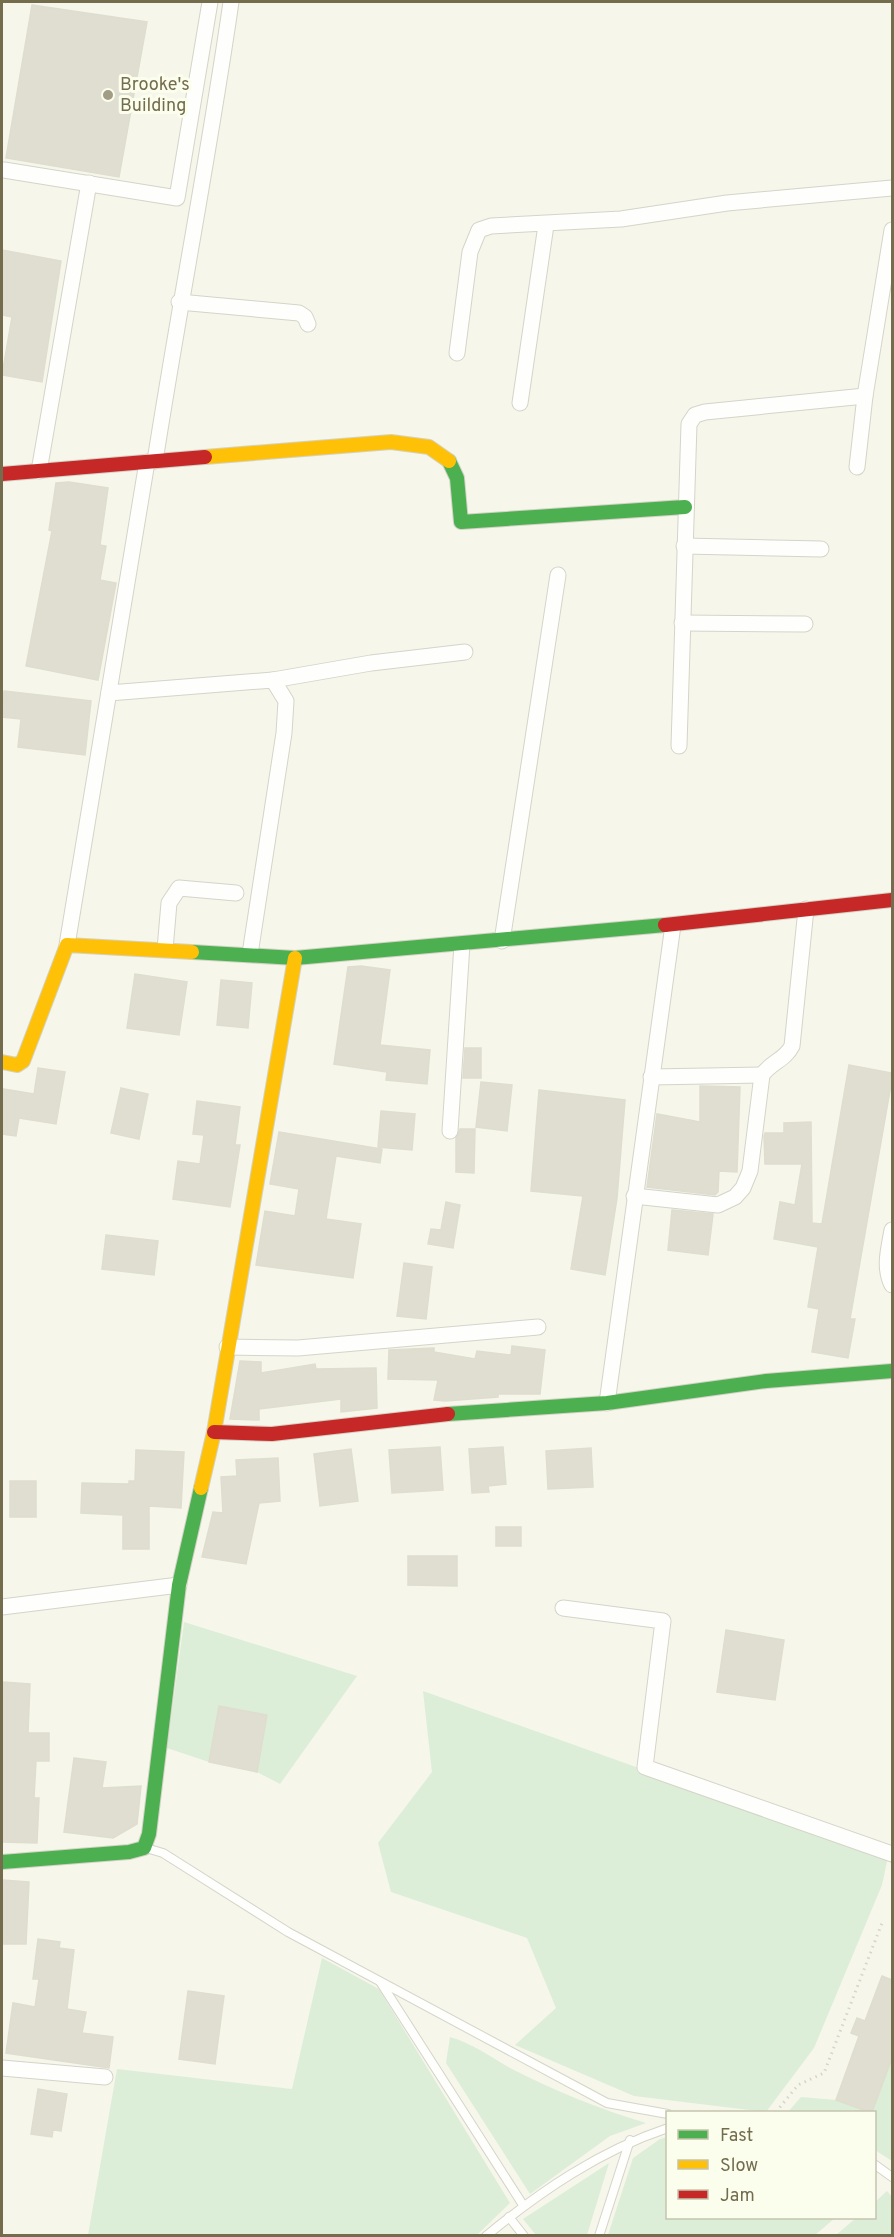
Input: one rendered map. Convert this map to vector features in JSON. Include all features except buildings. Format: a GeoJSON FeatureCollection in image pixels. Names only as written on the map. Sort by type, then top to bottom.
{"type":"FeatureCollection","features":[{"type":"Feature","properties":{"kind":"street"},"geometry":{"type":"LineString","coordinates":[[4,170],[177,198],[210,2]]}},
{"type":"Feature","properties":{"kind":"street"},"geometry":{"type":"LineString","coordinates":[[2,1062],[17,1065],[23,1061],[67,945],[109,693],[216,109],[231,2]]}},
{"type":"Feature","properties":{"kind":"street"},"geometry":{"type":"LineString","coordinates":[[39,471],[89,183]]}},
{"type":"Feature","properties":{"kind":"street"},"geometry":{"type":"LineString","coordinates":[[457,353],[470,252],[479,230],[491,226],[546,225],[652,215],[727,203],[892,188]]}},
{"type":"Feature","properties":{"kind":"street"},"geometry":{"type":"LineString","coordinates":[[520,403],[546,225]]}},
{"type":"Feature","properties":{"kind":"street"},"geometry":{"type":"LineString","coordinates":[[857,467],[865,396],[892,230]]}},
{"type":"Feature","properties":{"kind":"street"},"geometry":{"type":"LineString","coordinates":[[179,302],[299,313],[305,317],[308,324]]}},
{"type":"Feature","properties":{"kind":"street"},"geometry":{"type":"LineString","coordinates":[[679,746],[689,424],[695,416],[865,396]]}},
{"type":"Feature","properties":{"kind":"street"},"geometry":{"type":"LineString","coordinates":[[2,474],[365,444],[415,443],[433,448],[448,459],[456,475],[461,522],[685,507]]}},
{"type":"Feature","properties":{"kind":"street"},"geometry":{"type":"LineString","coordinates":[[684,546],[821,549]]}},
{"type":"Feature","properties":{"kind":"street"},"geometry":{"type":"LineString","coordinates":[[502,941],[558,575]]}},
{"type":"Feature","properties":{"kind":"street"},"geometry":{"type":"LineString","coordinates":[[682,623],[805,624]]}},
{"type":"Feature","properties":{"kind":"street"},"geometry":{"type":"LineString","coordinates":[[109,693],[273,680],[371,663],[465,652]]}},
{"type":"Feature","properties":{"kind":"street"},"geometry":{"type":"LineString","coordinates":[[250,954],[284,733],[286,701],[273,680]]}},
{"type":"Feature","properties":{"kind":"street"},"geometry":{"type":"LineString","coordinates":[[165,949],[169,903],[179,888],[236,893]]}},
{"type":"Feature","properties":{"kind":"street"},"geometry":{"type":"LineString","coordinates":[[67,945],[295,958],[673,925],[892,900]]}},
{"type":"Feature","properties":{"kind":"street"},"geometry":{"type":"LineString","coordinates":[[634,1196],[718,1205],[735,1197],[743,1188],[750,1171],[762,1075],[770,1065],[787,1055],[792,1046],[806,909]]}},
{"type":"Feature","properties":{"kind":"street"},"geometry":{"type":"LineString","coordinates":[[607,1403],[673,925]]}},
{"type":"Feature","properties":{"kind":"street"},"geometry":{"type":"LineString","coordinates":[[450,1131],[462,944]]}},
{"type":"Feature","properties":{"kind":"street"},"geometry":{"type":"LineString","coordinates":[[2,1862],[129,1852],[144,1848],[152,1820],[178,1584],[214,1432],[295,958]]}},
{"type":"Feature","properties":{"kind":"street"},"geometry":{"type":"LineString","coordinates":[[651,1077],[762,1075]]}},
{"type":"Feature","properties":{"kind":"street"},"geometry":{"type":"LineString","coordinates":[[892,1230],[887,1264],[887,1276],[892,1285]]}},
{"type":"Feature","properties":{"kind":"street"},"geometry":{"type":"LineString","coordinates":[[227,1347],[298,1348],[538,1327]]}},
{"type":"Feature","properties":{"kind":"street"},"geometry":{"type":"LineString","coordinates":[[214,1432],[272,1434],[439,1415],[607,1403],[766,1382],[892,1371]]}},
{"type":"Feature","properties":{"kind":"street"},"geometry":{"type":"LineString","coordinates":[[2,1607],[178,1584]]}},
{"type":"Feature","properties":{"kind":"street"},"geometry":{"type":"LineString","coordinates":[[563,1608],[663,1621],[645,1767],[892,1854]]}},
{"type":"Feature","properties":{"kind":"street"},"geometry":{"type":"LineString","coordinates":[[2,2068],[105,2076]]}},
{"type":"Feature","properties":{"kind":"lane"},"geometry":{"type":"LineString","coordinates":[[144,1848],[163,1853],[288,1932],[607,2103],[666,2114]]}},
{"type":"Feature","properties":{"kind":"lane"},"geometry":{"type":"LineString","coordinates":[[380,1982],[523,2205]]}},
{"type":"Feature","properties":{"kind":"lane"},"geometry":{"type":"LineString","coordinates":[[486,2235],[523,2205],[589,2163],[630,2140],[666,2129]]}},
{"type":"Feature","properties":{"kind":"lane"},"geometry":{"type":"LineString","coordinates":[[599,2235],[630,2140]]}},
{"type":"Feature","properties":{"kind":"lane"},"geometry":{"type":"LineString","coordinates":[[876,2165],[892,2177]]}},
{"type":"Feature","properties":{"kind":"lane"},"geometry":{"type":"LineString","coordinates":[[509,2217],[524,2235]]}},
{"type":"Feature","properties":{"kind":"path"},"geometry":{"type":"LineString","coordinates":[[777,2111],[798,2085],[824,2073],[882,1923]]}},
{"type":"Feature","properties":{"kind":"green space"},"geometry":{"type":"Polygon","coordinates":[[[184,1622],[357,1676],[280,1784],[257,1772],[267,1715],[219,1706],[209,1762],[167,1748],[184,1622]]]}},
{"type":"Feature","properties":{"kind":"green space"},"geometry":{"type":"Polygon","coordinates":[[[423,1691],[888,1857],[882,1885],[814,2048],[767,2111],[634,2096],[515,2045],[556,2008],[527,1938],[391,1892],[378,1843],[432,1772],[423,1691]]]}},
{"type":"Feature","properties":{"kind":"green space"},"geometry":{"type":"Polygon","coordinates":[[[322,1958],[379,1989],[510,2203],[477,2235],[88,2235],[117,2069],[292,2089],[322,1958]]]}},
{"type":"Feature","properties":{"kind":"green space"},"geometry":{"type":"Polygon","coordinates":[[[450,2037],[561,2092],[646,2123],[610,2136],[530,2194],[446,2063],[450,2037]]]}},
{"type":"Feature","properties":{"kind":"green space"},"geometry":{"type":"Polygon","coordinates":[[[892,2058],[892,2161],[876,2151],[876,2111],[872,2111],[892,2058]]]}},
{"type":"Feature","properties":{"kind":"green space"},"geometry":{"type":"Polygon","coordinates":[[[801,2097],[836,2100],[866,2111],[789,2111],[801,2097]]]}},
{"type":"Feature","properties":{"kind":"green space"},"geometry":{"type":"Polygon","coordinates":[[[666,2137],[666,2219],[834,2219],[815,2235],[608,2235],[633,2158],[666,2137]]]}},
{"type":"Feature","properties":{"kind":"green space"},"geometry":{"type":"Polygon","coordinates":[[[609,2163],[587,2235],[536,2235],[523,2219],[609,2163]]]}},
{"type":"Feature","properties":{"kind":"green space"},"geometry":{"type":"Polygon","coordinates":[[[887,2191],[892,2197],[892,2235],[836,2235],[855,2219],[876,2219],[876,2201],[887,2191]]]}},
{"type":"Feature","properties":{"kind":"traffic: fast"},"geometry":{"type":"LineString","coordinates":[[449,461],[457,478],[461,522],[685,507]]}},
{"type":"Feature","properties":{"kind":"traffic: fast"},"geometry":{"type":"LineString","coordinates":[[192,952],[295,958],[665,925]]}},
{"type":"Feature","properties":{"kind":"traffic: fast"},"geometry":{"type":"LineString","coordinates":[[448,1414],[607,1403],[766,1381],[892,1371]]}},
{"type":"Feature","properties":{"kind":"traffic: fast"},"geometry":{"type":"LineString","coordinates":[[2,1862],[129,1852],[144,1848],[149,1834],[179,1585],[201,1488]]}},
{"type":"Feature","properties":{"kind":"traffic: slow"},"geometry":{"type":"LineString","coordinates":[[205,457],[391,442],[429,447],[449,461]]}},
{"type":"Feature","properties":{"kind":"traffic: slow"},"geometry":{"type":"LineString","coordinates":[[2,1062],[17,1065],[23,1061],[67,945],[192,952]]}},
{"type":"Feature","properties":{"kind":"traffic: slow"},"geometry":{"type":"LineString","coordinates":[[201,1488],[214,1432],[295,958]]}},
{"type":"Feature","properties":{"kind":"traffic: jam"},"geometry":{"type":"LineString","coordinates":[[2,474],[205,457]]}},
{"type":"Feature","properties":{"kind":"traffic: jam"},"geometry":{"type":"LineString","coordinates":[[665,925],[892,900]]}},
{"type":"Feature","properties":{"kind":"traffic: jam"},"geometry":{"type":"LineString","coordinates":[[214,1432],[272,1434],[448,1414]]}},
{"type":"Feature","properties":{"kind":"place","name":"Brooke's Building"},"geometry":{"type":"Point","coordinates":[108,95]}}]}
